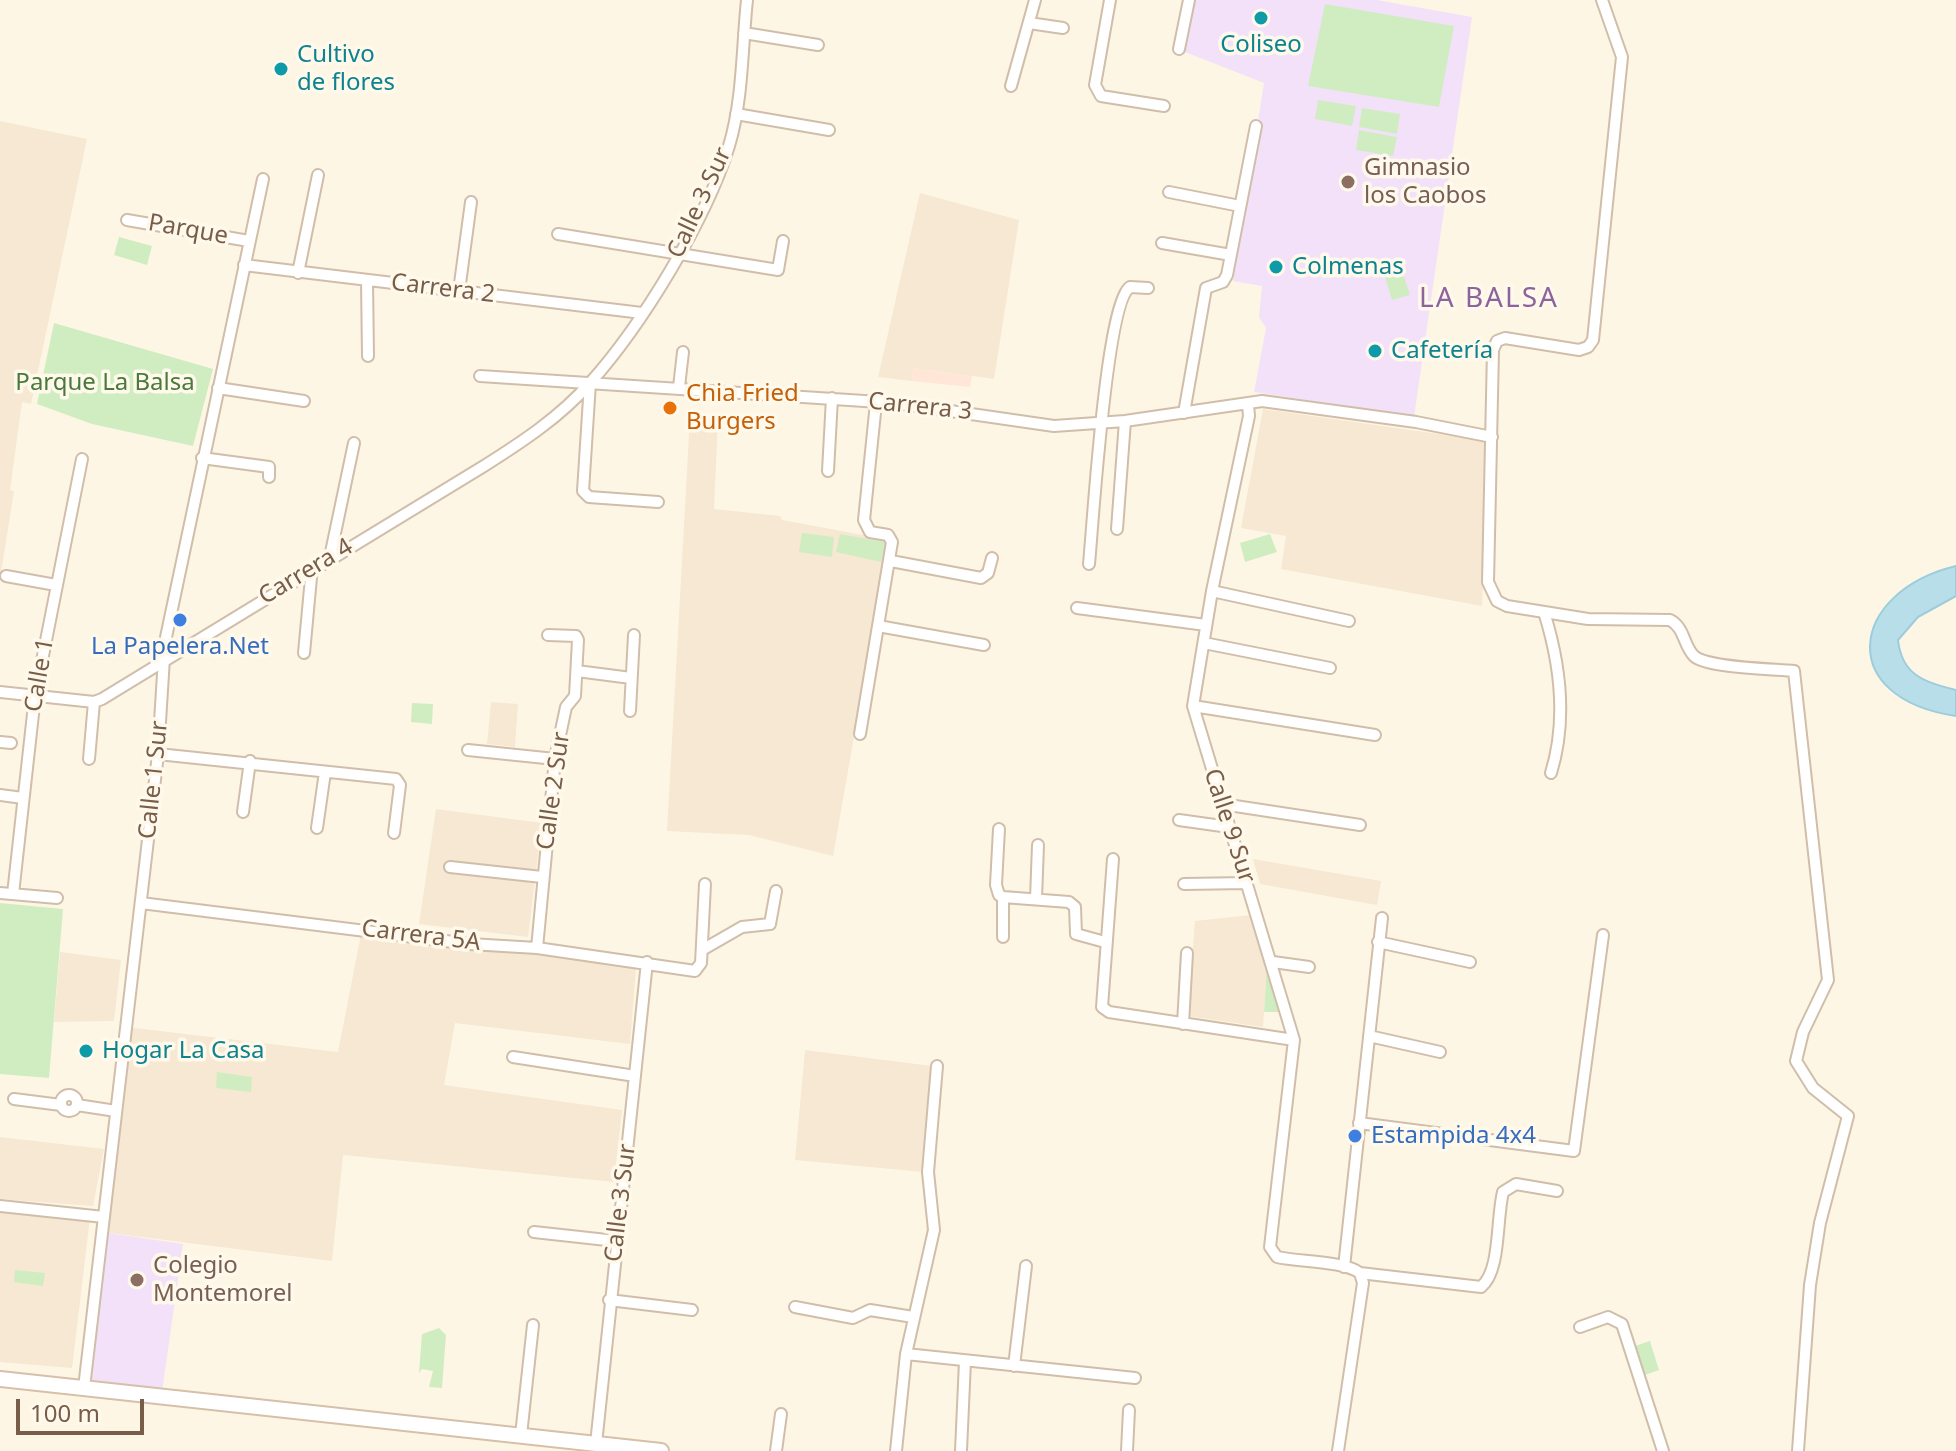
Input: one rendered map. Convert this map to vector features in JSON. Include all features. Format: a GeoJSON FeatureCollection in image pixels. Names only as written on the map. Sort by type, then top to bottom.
{"type":"FeatureCollection","features":[{"type":"Feature","properties":{"kind":"street","name":"Calle 3 Sur"},"geometry":{"type":"LineString","coordinates":[[590,383],[642,313],[679,252],[729,146],[736,114],[747,0]]}},
{"type":"Feature","properties":{"kind":"street"},"geometry":{"type":"LineString","coordinates":[[1011,86],[1035,0]]}},
{"type":"Feature","properties":{"kind":"street"},"geometry":{"type":"LineString","coordinates":[[1110,0],[1095,85],[1097,91],[1101,96],[1164,106]]}},
{"type":"Feature","properties":{"kind":"street"},"geometry":{"type":"LineString","coordinates":[[1179,49],[1189,0]]}},
{"type":"Feature","properties":{"kind":"street"},"geometry":{"type":"LineString","coordinates":[[1602,0],[1622,57],[1593,340],[1588,347],[1579,350],[1505,338],[1497,341],[1493,350],[1488,582],[1497,601],[1507,606],[1588,619],[1670,620],[1678,624],[1691,652],[1704,662],[1794,671],[1828,980],[1803,1032],[1796,1061],[1813,1088],[1848,1116],[1820,1223],[1810,1285],[1798,1451]]}},
{"type":"Feature","properties":{"kind":"street"},"geometry":{"type":"LineString","coordinates":[[1029,23],[1063,28]]}},
{"type":"Feature","properties":{"kind":"street"},"geometry":{"type":"LineString","coordinates":[[744,33],[818,45]]}},
{"type":"Feature","properties":{"kind":"street"},"geometry":{"type":"LineString","coordinates":[[736,114],[829,130]]}},
{"type":"Feature","properties":{"kind":"street"},"geometry":{"type":"LineString","coordinates":[[1184,413],[1206,288],[1226,278],[1256,126]]}},
{"type":"Feature","properties":{"kind":"street"},"geometry":{"type":"LineString","coordinates":[[298,273],[318,175]]}},
{"type":"Feature","properties":{"kind":"street","name":"Calle 1 Sur"},"geometry":{"type":"LineString","coordinates":[[84,1388],[104,1217],[104,1174],[116,1111],[158,754],[165,642],[263,179]]}},
{"type":"Feature","properties":{"kind":"street"},"geometry":{"type":"LineString","coordinates":[[1169,192],[1240,206]]}},
{"type":"Feature","properties":{"kind":"street"},"geometry":{"type":"LineString","coordinates":[[459,291],[471,202]]}},
{"type":"Feature","properties":{"kind":"street","name":"Parque"},"geometry":{"type":"LineString","coordinates":[[127,220],[249,241]]}},
{"type":"Feature","properties":{"kind":"street"},"geometry":{"type":"LineString","coordinates":[[558,234],[778,270],[783,241]]}},
{"type":"Feature","properties":{"kind":"street"},"geometry":{"type":"LineString","coordinates":[[1162,243],[1231,255]]}},
{"type":"Feature","properties":{"kind":"street","name":"Carrera 2"},"geometry":{"type":"LineString","coordinates":[[244,265],[642,313]]}},
{"type":"Feature","properties":{"kind":"street"},"geometry":{"type":"LineString","coordinates":[[367,281],[368,356]]}},
{"type":"Feature","properties":{"kind":"street"},"geometry":{"type":"LineString","coordinates":[[1089,564],[1102,423],[1121,297],[1130,287],[1148,288]]}},
{"type":"Feature","properties":{"kind":"street"},"geometry":{"type":"LineString","coordinates":[[679,387],[683,352]]}},
{"type":"Feature","properties":{"kind":"street","name":"Carrera 3"},"geometry":{"type":"LineString","coordinates":[[480,376],[832,398],[991,415],[1054,426],[1125,421],[1262,401],[1303,404],[1492,437]]}},
{"type":"Feature","properties":{"kind":"street"},"geometry":{"type":"LineString","coordinates":[[590,383],[583,491],[589,497],[658,502]]}},
{"type":"Feature","properties":{"kind":"street","name":"Carrera 4"},"geometry":{"type":"LineString","coordinates":[[94,702],[531,436],[590,383]]}},
{"type":"Feature","properties":{"kind":"street"},"geometry":{"type":"LineString","coordinates":[[218,388],[304,401]]}},
{"type":"Feature","properties":{"kind":"street"},"geometry":{"type":"LineString","coordinates":[[828,471],[832,398]]}},
{"type":"Feature","properties":{"kind":"street"},"geometry":{"type":"LineString","coordinates":[[860,734],[891,561],[890,538],[870,532],[864,520],[876,403]]}},
{"type":"Feature","properties":{"kind":"street","name":"Calle 9 Sur"},"geometry":{"type":"LineString","coordinates":[[1248,405],[1249,416],[1212,591],[1193,706],[1273,962],[1294,1040],[1270,1247],[1277,1257],[1344,1267]]}},
{"type":"Feature","properties":{"kind":"street"},"geometry":{"type":"LineString","coordinates":[[1117,529],[1125,421]]}},
{"type":"Feature","properties":{"kind":"street"},"geometry":{"type":"LineString","coordinates":[[330,557],[354,443]]}},
{"type":"Feature","properties":{"kind":"street"},"geometry":{"type":"LineString","coordinates":[[202,458],[269,467],[269,477]]}},
{"type":"Feature","properties":{"kind":"street","name":"Calle 1"},"geometry":{"type":"LineString","coordinates":[[13,894],[35,696],[82,459]]}},
{"type":"Feature","properties":{"kind":"street"},"geometry":{"type":"LineString","coordinates":[[891,561],[981,578],[988,573],[992,558]]}},
{"type":"Feature","properties":{"kind":"street"},"geometry":{"type":"LineString","coordinates":[[304,653],[312,567]]}},
{"type":"Feature","properties":{"kind":"street"},"geometry":{"type":"LineString","coordinates":[[6,576],[56,585]]}},
{"type":"Feature","properties":{"kind":"street"},"geometry":{"type":"LineString","coordinates":[[1212,591],[1349,621]]}},
{"type":"Feature","properties":{"kind":"street"},"geometry":{"type":"LineString","coordinates":[[1077,608],[1206,625]]}},
{"type":"Feature","properties":{"kind":"street"},"geometry":{"type":"LineString","coordinates":[[1544,612],[1555,647],[1559,703],[1558,749],[1551,773]]}},
{"type":"Feature","properties":{"kind":"street"},"geometry":{"type":"LineString","coordinates":[[878,626],[984,645]]}},
{"type":"Feature","properties":{"kind":"street","name":"Calle 2 Sur"},"geometry":{"type":"LineString","coordinates":[[537,948],[555,759],[566,707],[575,696],[577,671],[578,638],[548,635]]}},
{"type":"Feature","properties":{"kind":"street"},"geometry":{"type":"LineString","coordinates":[[630,711],[634,635]]}},
{"type":"Feature","properties":{"kind":"street"},"geometry":{"type":"LineString","coordinates":[[1204,643],[1330,668]]}},
{"type":"Feature","properties":{"kind":"street"},"geometry":{"type":"LineString","coordinates":[[577,671],[631,678]]}},
{"type":"Feature","properties":{"kind":"street"},"geometry":{"type":"LineString","coordinates":[[0,692],[94,702],[89,759]]}},
{"type":"Feature","properties":{"kind":"street"},"geometry":{"type":"LineString","coordinates":[[1193,706],[1375,735]]}},
{"type":"Feature","properties":{"kind":"street"},"geometry":{"type":"LineString","coordinates":[[468,750],[555,759]]}},
{"type":"Feature","properties":{"kind":"street"},"geometry":{"type":"LineString","coordinates":[[158,754],[250,761],[400,781],[394,833]]}},
{"type":"Feature","properties":{"kind":"street"},"geometry":{"type":"LineString","coordinates":[[243,812],[250,761]]}},
{"type":"Feature","properties":{"kind":"street"},"geometry":{"type":"LineString","coordinates":[[317,828],[325,772]]}},
{"type":"Feature","properties":{"kind":"street"},"geometry":{"type":"LineString","coordinates":[[0,795],[23,798]]}},
{"type":"Feature","properties":{"kind":"street"},"geometry":{"type":"LineString","coordinates":[[1222,804],[1360,825]]}},
{"type":"Feature","properties":{"kind":"street"},"geometry":{"type":"LineString","coordinates":[[1179,820],[1229,827]]}},
{"type":"Feature","properties":{"kind":"street"},"geometry":{"type":"LineString","coordinates":[[999,829],[996,885],[999,895],[1073,904],[1076,934],[1105,942]]}},
{"type":"Feature","properties":{"kind":"street"},"geometry":{"type":"LineString","coordinates":[[1036,899],[1038,845]]}},
{"type":"Feature","properties":{"kind":"street"},"geometry":{"type":"LineString","coordinates":[[1113,859],[1102,1007],[1109,1012],[1294,1040]]}},
{"type":"Feature","properties":{"kind":"street"},"geometry":{"type":"LineString","coordinates":[[450,867],[542,877]]}},
{"type":"Feature","properties":{"kind":"street"},"geometry":{"type":"LineString","coordinates":[[1184,884],[1247,883]]}},
{"type":"Feature","properties":{"kind":"street"},"geometry":{"type":"LineString","coordinates":[[702,950],[705,884]]}},
{"type":"Feature","properties":{"kind":"street"},"geometry":{"type":"LineString","coordinates":[[702,950],[742,927],[770,924],[776,891]]}},
{"type":"Feature","properties":{"kind":"street"},"geometry":{"type":"LineString","coordinates":[[0,893],[57,898]]}},
{"type":"Feature","properties":{"kind":"street"},"geometry":{"type":"LineString","coordinates":[[1003,897],[1003,937]]}},
{"type":"Feature","properties":{"kind":"street","name":"Carrera 5A"},"geometry":{"type":"LineString","coordinates":[[141,903],[387,937],[537,948],[695,971],[700,968],[702,950]]}},
{"type":"Feature","properties":{"kind":"street"},"geometry":{"type":"LineString","coordinates":[[1382,918],[1344,1267],[1360,1273],[1481,1287],[1495,1270],[1496,1219],[1503,1192],[1516,1184],[1557,1191]]}},
{"type":"Feature","properties":{"kind":"street"},"geometry":{"type":"LineString","coordinates":[[1359,1123],[1574,1151],[1603,935]]}},
{"type":"Feature","properties":{"kind":"street"},"geometry":{"type":"LineString","coordinates":[[1378,942],[1470,962]]}},
{"type":"Feature","properties":{"kind":"street"},"geometry":{"type":"LineString","coordinates":[[1183,1024],[1187,953]]}},
{"type":"Feature","properties":{"kind":"street","name":"Calle 3 Sur"},"geometry":{"type":"LineString","coordinates":[[596,1444],[647,962]]}},
{"type":"Feature","properties":{"kind":"street"},"geometry":{"type":"LineString","coordinates":[[1273,962],[1309,967]]}},
{"type":"Feature","properties":{"kind":"street"},"geometry":{"type":"LineString","coordinates":[[1369,1036],[1440,1052]]}},
{"type":"Feature","properties":{"kind":"street"},"geometry":{"type":"LineString","coordinates":[[513,1057],[635,1076]]}},
{"type":"Feature","properties":{"kind":"street"},"geometry":{"type":"LineString","coordinates":[[896,1451],[906,1354],[934,1230],[928,1172],[937,1066]]}},
{"type":"Feature","properties":{"kind":"street"},"geometry":{"type":"LineString","coordinates":[[14,1099],[61,1105],[62,1098],[68,1095],[75,1097],[77,1105],[116,1111]]}},
{"type":"Feature","properties":{"kind":"street"},"geometry":{"type":"LineString","coordinates":[[0,1206],[104,1217]]}},
{"type":"Feature","properties":{"kind":"street"},"geometry":{"type":"LineString","coordinates":[[534,1232],[616,1241]]}},
{"type":"Feature","properties":{"kind":"street"},"geometry":{"type":"LineString","coordinates":[[1014,1366],[1026,1266]]}},
{"type":"Feature","properties":{"kind":"street"},"geometry":{"type":"LineString","coordinates":[[1338,1451],[1363,1283],[1360,1273]]}},
{"type":"Feature","properties":{"kind":"street"},"geometry":{"type":"LineString","coordinates":[[609,1300],[692,1310]]}},
{"type":"Feature","properties":{"kind":"street"},"geometry":{"type":"LineString","coordinates":[[795,1307],[853,1318],[870,1310],[913,1317]]}},
{"type":"Feature","properties":{"kind":"street"},"geometry":{"type":"LineString","coordinates":[[1580,1327],[1608,1317],[1622,1324],[1663,1451]]}},
{"type":"Feature","properties":{"kind":"street"},"geometry":{"type":"LineString","coordinates":[[521,1435],[533,1325]]}},
{"type":"Feature","properties":{"kind":"street"},"geometry":{"type":"LineString","coordinates":[[906,1354],[1135,1378]]}},
{"type":"Feature","properties":{"kind":"street"},"geometry":{"type":"LineString","coordinates":[[961,1451],[965,1361]]}},
{"type":"Feature","properties":{"kind":"street"},"geometry":{"type":"LineString","coordinates":[[0,1379],[661,1451]]}},
{"type":"Feature","properties":{"kind":"street"},"geometry":{"type":"LineString","coordinates":[[1127,1451],[1129,1410]]}},
{"type":"Feature","properties":{"kind":"street"},"geometry":{"type":"LineString","coordinates":[[776,1451],[781,1414]]}},
{"type":"Feature","properties":{"kind":"shaded area","name":"Gimnasio los Caobos"},"geometry":{"type":"Polygon","coordinates":[[[1193,0],[1377,0],[1472,17],[1414,417],[1254,392],[1266,328],[1259,317],[1262,286],[1233,281],[1264,83],[1185,52],[1193,0]]]}},
{"type":"Feature","properties":{"kind":"shaded area"},"geometry":{"type":"Polygon","coordinates":[[[0,121],[87,139],[31,404],[22,402],[10,490],[14,491],[0,579],[0,121]]]}},
{"type":"Feature","properties":{"kind":"shaded area"},"geometry":{"type":"Polygon","coordinates":[[[920,193],[1019,220],[994,379],[913,368],[912,381],[878,377],[920,193]]]}},
{"type":"Feature","properties":{"kind":"shaded area"},"geometry":{"type":"Polygon","coordinates":[[[913,368],[972,376],[970,387],[912,381],[913,368]]]}},
{"type":"Feature","properties":{"kind":"shaded area"},"geometry":{"type":"Polygon","coordinates":[[[1263,409],[1488,441],[1482,606],[1281,569],[1286,536],[1241,528],[1263,409]]]}},
{"type":"Feature","properties":{"kind":"shaded area"},"geometry":{"type":"Polygon","coordinates":[[[690,417],[718,418],[714,509],[780,516],[782,520],[885,539],[888,544],[833,856],[749,835],[667,831],[690,417]]]}},
{"type":"Feature","properties":{"kind":"shaded area"},"geometry":{"type":"Polygon","coordinates":[[[491,702],[518,704],[515,747],[487,744],[491,702]]]}},
{"type":"Feature","properties":{"kind":"shaded area"},"geometry":{"type":"Polygon","coordinates":[[[436,809],[542,823],[528,937],[419,924],[436,809]]]}},
{"type":"Feature","properties":{"kind":"shaded area"},"geometry":{"type":"Polygon","coordinates":[[[1253,859],[1381,881],[1377,905],[1260,884],[1253,859]]]}},
{"type":"Feature","properties":{"kind":"shaded area"},"geometry":{"type":"Polygon","coordinates":[[[1251,915],[1267,966],[1263,1027],[1188,1016],[1195,921],[1251,915]]]}},
{"type":"Feature","properties":{"kind":"shaded area"},"geometry":{"type":"Polygon","coordinates":[[[362,929],[636,967],[630,1044],[455,1023],[444,1085],[622,1110],[614,1182],[343,1155],[332,1261],[102,1232],[126,1027],[338,1052],[362,929]]]}},
{"type":"Feature","properties":{"kind":"shaded area"},"geometry":{"type":"Polygon","coordinates":[[[60,952],[121,960],[114,1021],[54,1022],[60,952]]]}},
{"type":"Feature","properties":{"kind":"shaded area"},"geometry":{"type":"Polygon","coordinates":[[[805,1050],[932,1066],[924,1172],[795,1160],[805,1050]]]}},
{"type":"Feature","properties":{"kind":"shaded area"},"geometry":{"type":"Polygon","coordinates":[[[0,1137],[104,1149],[93,1206],[0,1199],[0,1137]]]}},
{"type":"Feature","properties":{"kind":"shaded area"},"geometry":{"type":"Polygon","coordinates":[[[0,1208],[90,1218],[72,1368],[0,1362],[0,1208]]]}},
{"type":"Feature","properties":{"kind":"shaded area","name":"Colegio Montemorel"},"geometry":{"type":"Polygon","coordinates":[[[102,1232],[183,1244],[161,1399],[84,1388],[102,1232]]]}},
{"type":"Feature","properties":{"kind":"green space"},"geometry":{"type":"Polygon","coordinates":[[[1325,4],[1454,26],[1439,107],[1308,86],[1325,4]]]}},
{"type":"Feature","properties":{"kind":"green space"},"geometry":{"type":"Polygon","coordinates":[[[1318,100],[1356,106],[1352,126],[1315,119],[1318,100]]]}},
{"type":"Feature","properties":{"kind":"green space"},"geometry":{"type":"Polygon","coordinates":[[[1362,108],[1400,114],[1397,134],[1359,127],[1362,108]]]}},
{"type":"Feature","properties":{"kind":"green space"},"geometry":{"type":"Polygon","coordinates":[[[1359,130],[1397,137],[1393,156],[1356,150],[1359,130]]]}},
{"type":"Feature","properties":{"kind":"green space"},"geometry":{"type":"Polygon","coordinates":[[[119,237],[152,246],[147,265],[114,255],[119,237]]]}},
{"type":"Feature","properties":{"kind":"green space"},"geometry":{"type":"Polygon","coordinates":[[[1400,264],[1410,295],[1392,300],[1383,270],[1400,264]]]}},
{"type":"Feature","properties":{"kind":"green space","name":"Parque La Balsa"},"geometry":{"type":"Polygon","coordinates":[[[54,323],[213,369],[193,446],[92,424],[37,404],[54,323]]]}},
{"type":"Feature","properties":{"kind":"green space"},"geometry":{"type":"Polygon","coordinates":[[[802,533],[834,537],[832,557],[799,552],[802,533]]]}},
{"type":"Feature","properties":{"kind":"green space"},"geometry":{"type":"Polygon","coordinates":[[[840,534],[885,542],[881,562],[836,552],[840,534]]]}},
{"type":"Feature","properties":{"kind":"green space"},"geometry":{"type":"Polygon","coordinates":[[[1270,534],[1277,552],[1245,562],[1240,543],[1270,534]]]}},
{"type":"Feature","properties":{"kind":"green space"},"geometry":{"type":"Polygon","coordinates":[[[412,703],[433,704],[432,724],[411,722],[412,703]]]}},
{"type":"Feature","properties":{"kind":"green space"},"geometry":{"type":"Polygon","coordinates":[[[0,903],[63,909],[49,1078],[0,1074],[0,903]]]}},
{"type":"Feature","properties":{"kind":"green space"},"geometry":{"type":"Polygon","coordinates":[[[1267,966],[1280,1012],[1264,1012],[1267,966]]]}},
{"type":"Feature","properties":{"kind":"green space"},"geometry":{"type":"Polygon","coordinates":[[[217,1072],[252,1077],[251,1092],[216,1088],[217,1072]]]}},
{"type":"Feature","properties":{"kind":"green space"},"geometry":{"type":"Polygon","coordinates":[[[15,1270],[45,1273],[43,1286],[14,1282],[15,1270]]]}},
{"type":"Feature","properties":{"kind":"green space"},"geometry":{"type":"Polygon","coordinates":[[[439,1328],[446,1335],[442,1388],[429,1387],[433,1371],[422,1369],[419,1373],[422,1334],[439,1328]]]}},
{"type":"Feature","properties":{"kind":"green space"},"geometry":{"type":"Polygon","coordinates":[[[1650,1341],[1659,1370],[1642,1376],[1632,1347],[1650,1341]]]}},
{"type":"Feature","properties":{"kind":"water"},"geometry":{"type":"Polygon","coordinates":[[[1956,566],[1956,596],[1918,617],[1898,640],[1904,662],[1910,670],[1934,684],[1956,690],[1956,716],[1917,705],[1889,689],[1874,667],[1870,644],[1877,620],[1894,598],[1920,579],[1956,566]]]}},
{"type":"Feature","properties":{"kind":"place","name":"Coliseo"},"geometry":{"type":"Point","coordinates":[1261,18]}},
{"type":"Feature","properties":{"kind":"place","name":"Cultivo de flores"},"geometry":{"type":"Point","coordinates":[281,69]}},
{"type":"Feature","properties":{"kind":"place","name":"Gimnasio los Caobos"},"geometry":{"type":"Point","coordinates":[1348,182]}},
{"type":"Feature","properties":{"kind":"place","name":"Colmenas"},"geometry":{"type":"Point","coordinates":[1276,267]}},
{"type":"Feature","properties":{"kind":"place","name":"Cafetería"},"geometry":{"type":"Point","coordinates":[1375,351]}},
{"type":"Feature","properties":{"kind":"place","name":"Chia Fried Burgers"},"geometry":{"type":"Point","coordinates":[670,408]}},
{"type":"Feature","properties":{"kind":"place","name":"La Papelera.Net"},"geometry":{"type":"Point","coordinates":[180,620]}},
{"type":"Feature","properties":{"kind":"place","name":"Hogar La Casa"},"geometry":{"type":"Point","coordinates":[86,1051]}},
{"type":"Feature","properties":{"kind":"place","name":"Estampida 4x4"},"geometry":{"type":"Point","coordinates":[1355,1136]}},
{"type":"Feature","properties":{"kind":"place","name":"Colegio Montemorel"},"geometry":{"type":"Point","coordinates":[137,1280]}},
{"type":"Feature","properties":{"kind":"district","name":"LA BALSA"},"geometry":{"type":"Point","coordinates":[1489,299]}}]}
